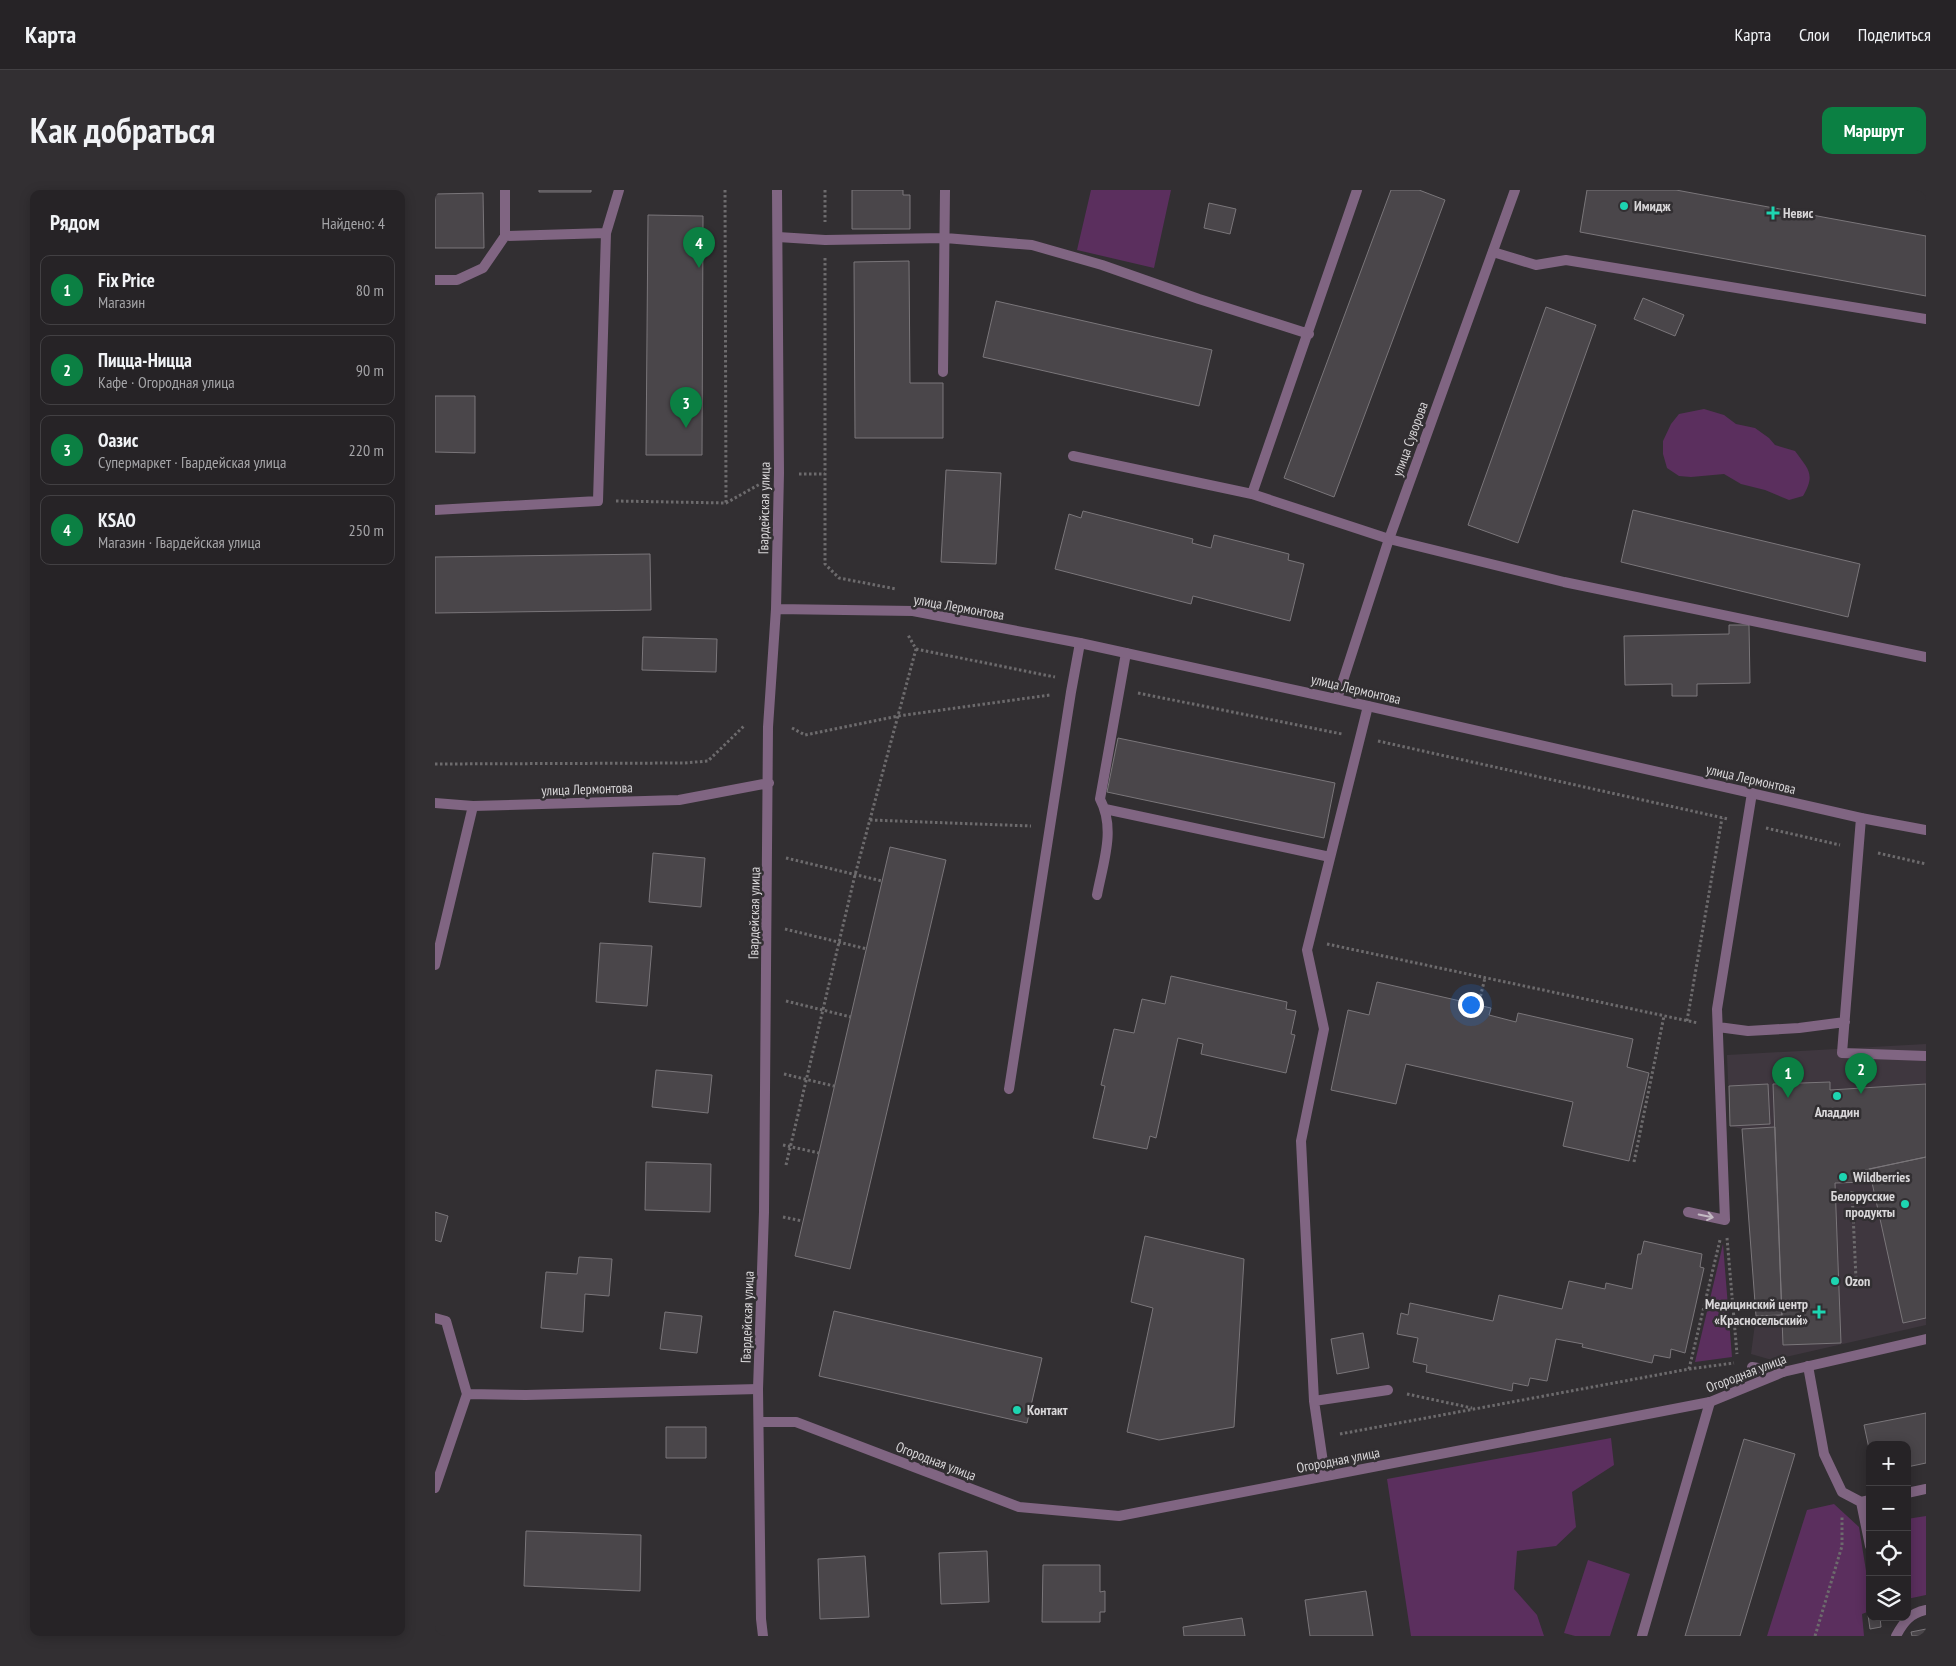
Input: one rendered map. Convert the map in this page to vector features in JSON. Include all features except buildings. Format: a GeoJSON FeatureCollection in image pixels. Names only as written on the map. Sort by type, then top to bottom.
{"type":"FeatureCollection","features":[{"type":"Feature","properties":{"kind":"street"},"geometry":{"type":"LineString","coordinates":[[435,280],[457,280],[483,268],[505,236],[505,190]]}},
{"type":"Feature","properties":{"kind":"street"},"geometry":{"type":"LineString","coordinates":[[435,510],[598,501],[606,233],[619,190]]}},
{"type":"Feature","properties":{"kind":"street","name":"Гвардейская улица"},"geometry":{"type":"LineString","coordinates":[[763,1636],[761,1619],[758,1389],[765,1140],[768,727],[776,609],[779,473],[777,190]]}},
{"type":"Feature","properties":{"kind":"street"},"geometry":{"type":"LineString","coordinates":[[943,372],[945,190]]}},
{"type":"Feature","properties":{"kind":"street"},"geometry":{"type":"LineString","coordinates":[[1253,494],[1357,190]]}},
{"type":"Feature","properties":{"kind":"street","name":"улица Суворова"},"geometry":{"type":"LineString","coordinates":[[1337,699],[1389,539],[1515,190]]}},
{"type":"Feature","properties":{"kind":"street"},"geometry":{"type":"LineString","coordinates":[[505,236],[606,233]]}},
{"type":"Feature","properties":{"kind":"street"},"geometry":{"type":"LineString","coordinates":[[777,237],[825,240],[945,238],[1032,245],[1102,265],[1199,299],[1309,334]]}},
{"type":"Feature","properties":{"kind":"street"},"geometry":{"type":"LineString","coordinates":[[1493,252],[1536,265],[1566,260],[1926,319]]}},
{"type":"Feature","properties":{"kind":"street"},"geometry":{"type":"LineString","coordinates":[[1073,456],[1253,494],[1389,539],[1564,582],[1926,657]]}},
{"type":"Feature","properties":{"kind":"street","name":"улица Лермонтова"},"geometry":{"type":"LineString","coordinates":[[776,609],[913,611],[1080,643],[1337,699],[1861,818],[1926,830]]}},
{"type":"Feature","properties":{"kind":"street"},"geometry":{"type":"LineString","coordinates":[[1009,1088],[1049,827],[1080,643]]}},
{"type":"Feature","properties":{"kind":"street"},"geometry":{"type":"LineString","coordinates":[[1097,895],[1109,831],[1105,809],[1100,799],[1121,690],[1126,653]]}},
{"type":"Feature","properties":{"kind":"street"},"geometry":{"type":"LineString","coordinates":[[1325,1476],[1314,1401],[1301,1142],[1324,1029],[1307,950],[1368,706]]}},
{"type":"Feature","properties":{"kind":"street","name":"улица Лермонтова"},"geometry":{"type":"LineString","coordinates":[[435,803],[473,806],[679,800],[769,783]]}},
{"type":"Feature","properties":{"kind":"street"},"geometry":{"type":"LineString","coordinates":[[1687,1212],[1725,1220],[1717,1009],[1752,793]]}},
{"type":"Feature","properties":{"kind":"street"},"geometry":{"type":"LineString","coordinates":[[435,965],[473,806]]}},
{"type":"Feature","properties":{"kind":"street"},"geometry":{"type":"LineString","coordinates":[[1105,809],[1330,857]]}},
{"type":"Feature","properties":{"kind":"street"},"geometry":{"type":"LineString","coordinates":[[1861,818],[1856,904],[1842,1053],[1926,1056]]}},
{"type":"Feature","properties":{"kind":"street"},"geometry":{"type":"LineString","coordinates":[[1718,1027],[1748,1031],[1799,1028],[1845,1022]]}},
{"type":"Feature","properties":{"kind":"street"},"geometry":{"type":"LineString","coordinates":[[435,1318],[446,1321],[467,1394],[435,1488]]}},
{"type":"Feature","properties":{"kind":"street","name":"Огородная улица"},"geometry":{"type":"LineString","coordinates":[[759,1422],[796,1422],[1019,1507],[1119,1516],[1710,1402],[1783,1372],[1926,1339]]}},
{"type":"Feature","properties":{"kind":"street"},"geometry":{"type":"LineString","coordinates":[[1808,1366],[1824,1454],[1842,1492],[1865,1501],[1868,1531]]}},
{"type":"Feature","properties":{"kind":"street"},"geometry":{"type":"LineString","coordinates":[[1752,1367],[1783,1372]]}},
{"type":"Feature","properties":{"kind":"street"},"geometry":{"type":"LineString","coordinates":[[467,1394],[527,1395],[758,1389]]}},
{"type":"Feature","properties":{"kind":"street"},"geometry":{"type":"LineString","coordinates":[[1314,1401],[1388,1390]]}},
{"type":"Feature","properties":{"kind":"street"},"geometry":{"type":"LineString","coordinates":[[1642,1636],[1710,1402]]}},
{"type":"Feature","properties":{"kind":"street"},"geometry":{"type":"LineString","coordinates":[[1911,1492],[1926,1489]]}},
{"type":"Feature","properties":{"kind":"street"},"geometry":{"type":"LineString","coordinates":[[1911,1615],[1926,1610]]}},
{"type":"Feature","properties":{"kind":"street"},"geometry":{"type":"LineString","coordinates":[[1896,1636],[1902,1621]]}},
{"type":"Feature","properties":{"kind":"path"},"geometry":{"type":"LineString","coordinates":[[725,190],[726,503]]}},
{"type":"Feature","properties":{"kind":"path"},"geometry":{"type":"LineString","coordinates":[[825,190],[825,564],[839,578],[897,589]]}},
{"type":"Feature","properties":{"kind":"path"},"geometry":{"type":"LineString","coordinates":[[598,501],[726,503],[779,473],[825,474]]}},
{"type":"Feature","properties":{"kind":"path"},"geometry":{"type":"LineString","coordinates":[[785,1172],[855,875],[916,649],[908,634]]}},
{"type":"Feature","properties":{"kind":"path"},"geometry":{"type":"LineString","coordinates":[[916,649],[1073,680]]}},
{"type":"Feature","properties":{"kind":"path"},"geometry":{"type":"LineString","coordinates":[[1121,690],[1360,738],[1926,864]]}},
{"type":"Feature","properties":{"kind":"path"},"geometry":{"type":"LineString","coordinates":[[792,728],[805,735],[898,716],[1071,692]]}},
{"type":"Feature","properties":{"kind":"path"},"geometry":{"type":"LineString","coordinates":[[435,764],[684,763],[708,761],[744,726]]}},
{"type":"Feature","properties":{"kind":"path"},"geometry":{"type":"LineString","coordinates":[[1687,1021],[1722,818]]}},
{"type":"Feature","properties":{"kind":"path"},"geometry":{"type":"LineString","coordinates":[[870,820],[1049,827]]}},
{"type":"Feature","properties":{"kind":"path"},"geometry":{"type":"LineString","coordinates":[[768,854],[882,881]]}},
{"type":"Feature","properties":{"kind":"path"},"geometry":{"type":"LineString","coordinates":[[767,925],[867,949]]}},
{"type":"Feature","properties":{"kind":"path"},"geometry":{"type":"LineString","coordinates":[[1310,940],[1718,1027]]}},
{"type":"Feature","properties":{"kind":"path"},"geometry":{"type":"LineString","coordinates":[[1478,1006],[1485,978]]}},
{"type":"Feature","properties":{"kind":"path"},"geometry":{"type":"LineString","coordinates":[[767,997],[851,1017]]}},
{"type":"Feature","properties":{"kind":"path"},"geometry":{"type":"LineString","coordinates":[[1635,1162],[1664,1016]]}},
{"type":"Feature","properties":{"kind":"path"},"geometry":{"type":"LineString","coordinates":[[766,1069],[834,1086]]}},
{"type":"Feature","properties":{"kind":"path"},"geometry":{"type":"LineString","coordinates":[[765,1140],[819,1153]]}},
{"type":"Feature","properties":{"kind":"path"},"geometry":{"type":"LineString","coordinates":[[1852,1191],[1856,1279]]}},
{"type":"Feature","properties":{"kind":"path"},"geometry":{"type":"LineString","coordinates":[[1689,1369],[1725,1220]]}},
{"type":"Feature","properties":{"kind":"path"},"geometry":{"type":"LineString","coordinates":[[1319,1438],[1689,1369],[1738,1362],[1725,1220]]}},
{"type":"Feature","properties":{"kind":"path"},"geometry":{"type":"LineString","coordinates":[[1388,1390],[1475,1409]]}},
{"type":"Feature","properties":{"kind":"path"},"geometry":{"type":"LineString","coordinates":[[1815,1636],[1842,1546],[1842,1492]]}},
{"type":"Feature","properties":{"kind":"shaded area"},"geometry":{"type":"Polygon","coordinates":[[[1091,190],[1171,190],[1154,268],[1077,250],[1091,190]]]}},
{"type":"Feature","properties":{"kind":"shaded area"},"geometry":{"type":"Polygon","coordinates":[[[1704,409],[1724,415],[1736,424],[1755,428],[1775,445],[1795,451],[1807,467],[1810,477],[1803,496],[1789,500],[1765,490],[1741,484],[1724,474],[1691,477],[1679,476],[1667,468],[1663,454],[1663,441],[1671,424],[1679,414],[1704,409]]]}},
{"type":"Feature","properties":{"kind":"shaded area"},"geometry":{"type":"Polygon","coordinates":[[[1926,1044],[1926,1325],[1772,1360],[1751,1354],[1756,1316],[1742,1129],[1730,1126],[1727,1055],[1926,1044]]]}},
{"type":"Feature","properties":{"kind":"shaded area"},"geometry":{"type":"Polygon","coordinates":[[[1723,1244],[1732,1357],[1695,1362],[1723,1244]]]}},
{"type":"Feature","properties":{"kind":"shaded area"},"geometry":{"type":"Polygon","coordinates":[[[1611,1438],[1614,1465],[1572,1492],[1576,1527],[1556,1546],[1517,1551],[1514,1589],[1537,1615],[1544,1636],[1411,1636],[1387,1479],[1611,1438]]]}},
{"type":"Feature","properties":{"kind":"shaded area"},"geometry":{"type":"Polygon","coordinates":[[[1834,1504],[1859,1527],[1866,1571],[1866,1612],[1862,1614],[1864,1636],[1767,1636],[1807,1510],[1834,1504]]]}},
{"type":"Feature","properties":{"kind":"shaded area"},"geometry":{"type":"Polygon","coordinates":[[[1926,1516],[1926,1595],[1911,1598],[1911,1531],[1911,1518],[1926,1516]]]}},
{"type":"Feature","properties":{"kind":"shaded area"},"geometry":{"type":"Polygon","coordinates":[[[1588,1560],[1630,1574],[1610,1636],[1575,1636],[1564,1633],[1588,1560]]]}},
{"type":"Feature","properties":{"kind":"place","name":"Имидж"},"geometry":{"type":"Point","coordinates":[1624,206]}},
{"type":"Feature","properties":{"kind":"place","name":"Невис"},"geometry":{"type":"Point","coordinates":[1773,213]}},
{"type":"Feature","properties":{"kind":"place","name":"KSAO"},"geometry":{"type":"Point","coordinates":[699,268]}},
{"type":"Feature","properties":{"kind":"place","name":"Оазис"},"geometry":{"type":"Point","coordinates":[686,428]}},
{"type":"Feature","properties":{"kind":"place","name":"Пицца-Ницца"},"geometry":{"type":"Point","coordinates":[1861,1094]}},
{"type":"Feature","properties":{"kind":"place","name":"Аладдин"},"geometry":{"type":"Point","coordinates":[1837,1096]}},
{"type":"Feature","properties":{"kind":"place","name":"Fix Price"},"geometry":{"type":"Point","coordinates":[1788,1098]}},
{"type":"Feature","properties":{"kind":"place","name":"Wildberries"},"geometry":{"type":"Point","coordinates":[1843,1177]}},
{"type":"Feature","properties":{"kind":"place","name":"Белорусские продукты"},"geometry":{"type":"Point","coordinates":[1905,1204]}},
{"type":"Feature","properties":{"kind":"place","name":"Ozon"},"geometry":{"type":"Point","coordinates":[1835,1281]}},
{"type":"Feature","properties":{"kind":"place","name":"Медицинский центр «Красносельский»"},"geometry":{"type":"Point","coordinates":[1819,1312]}},
{"type":"Feature","properties":{"kind":"place","name":"Контакт"},"geometry":{"type":"Point","coordinates":[1017,1410]}}]}
